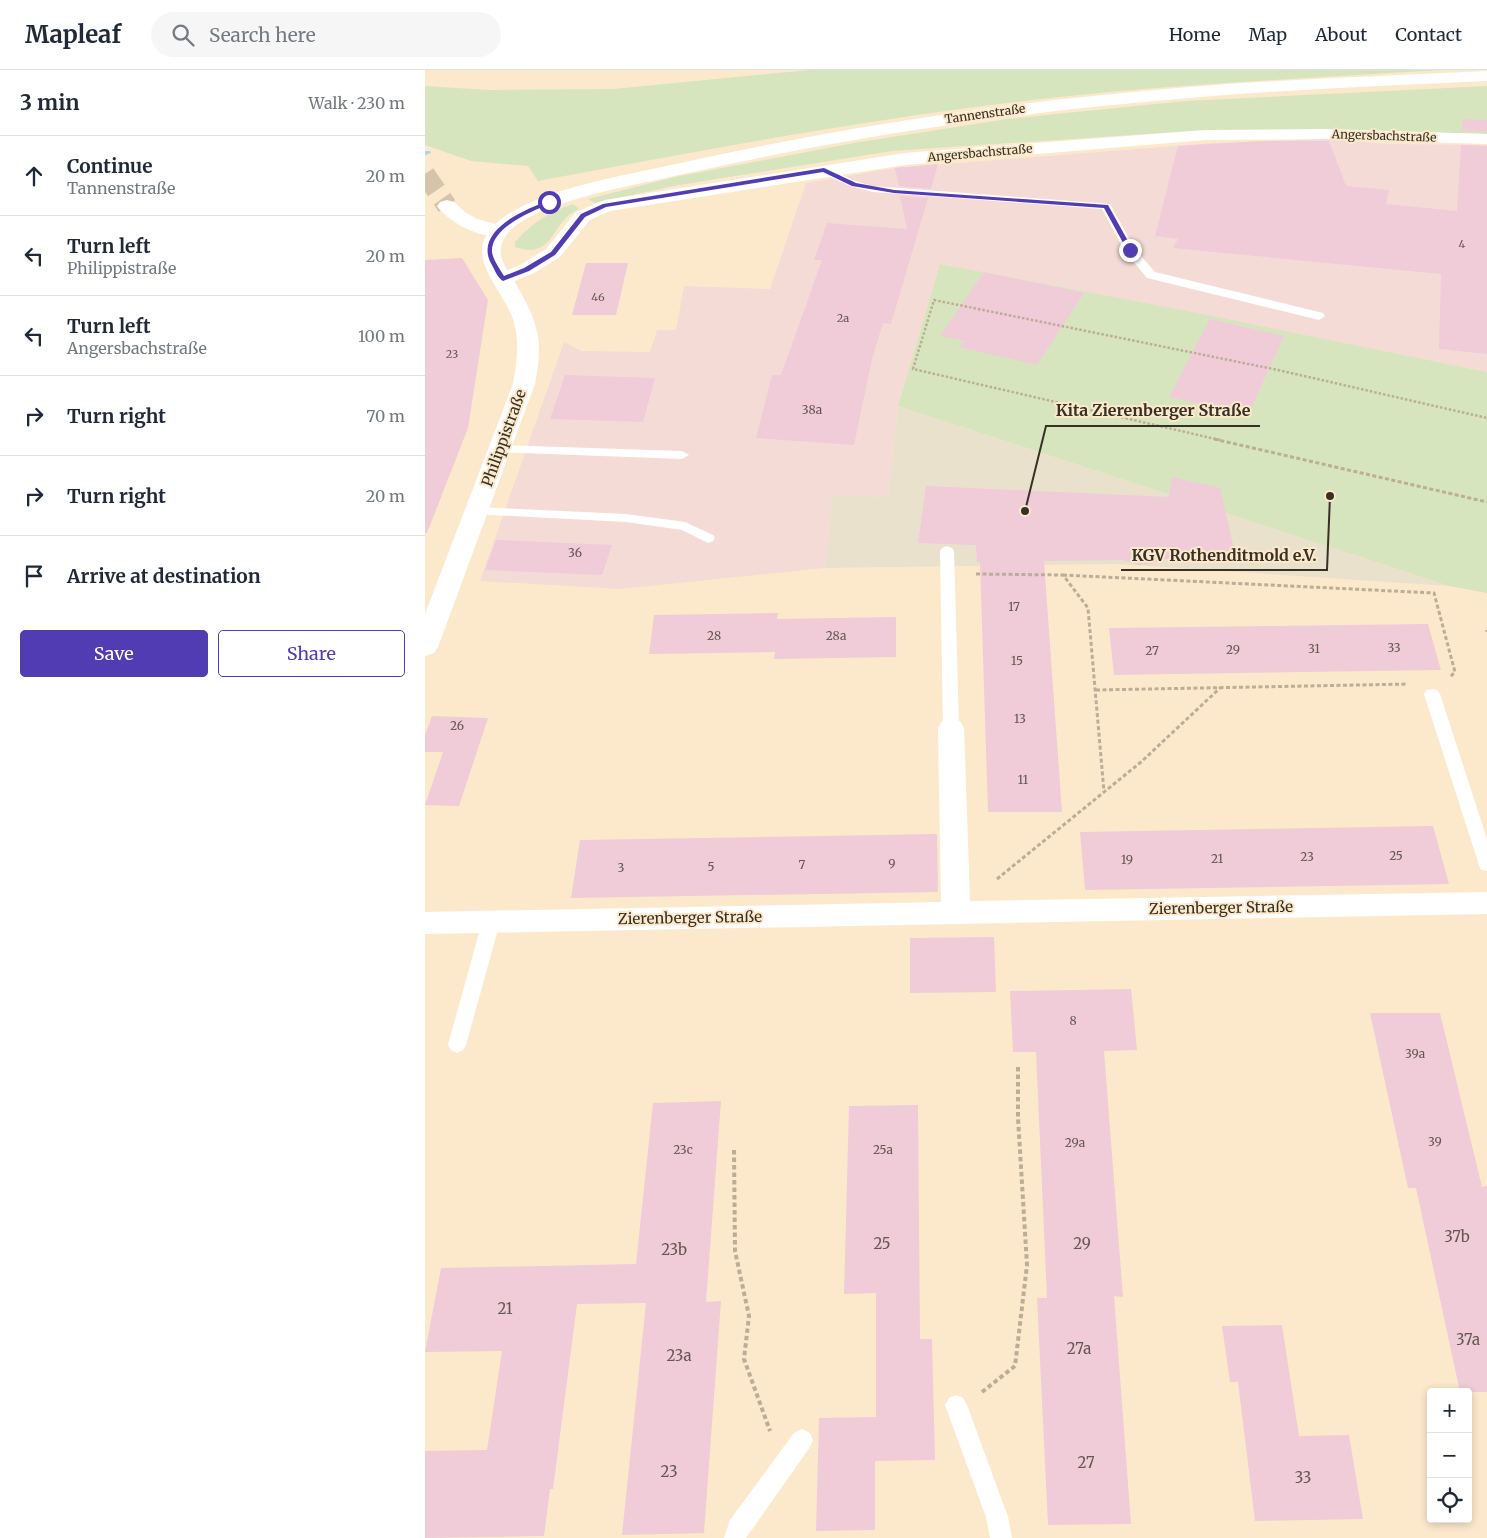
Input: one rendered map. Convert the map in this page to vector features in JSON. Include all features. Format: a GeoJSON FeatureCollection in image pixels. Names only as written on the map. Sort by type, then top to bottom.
{"type":"FeatureCollection","features":[{"type":"Feature","properties":{"kind":"street","name":"Tannenstraße"},"geometry":{"type":"LineString","coordinates":[[499,231],[530,209],[584,191],[709,162],[849,134],[978,115],[1151,95],[1487,76]]}},
{"type":"Feature","properties":{"kind":"street","name":"Angersbachstraße"},"geometry":{"type":"LineString","coordinates":[[503,279],[527,270],[553,253],[583,216],[605,206],[905,158],[1206,135],[1326,134],[1487,139]]}},
{"type":"Feature","properties":{"kind":"street"},"geometry":{"type":"LineString","coordinates":[[447,206],[465,223],[499,231]]}},
{"type":"Feature","properties":{"kind":"street","name":"Philippistraße"},"geometry":{"type":"LineString","coordinates":[[425,647],[501,449],[524,384],[528,364],[529,342],[523,314],[492,261],[489,251],[491,241],[499,231]]}},
{"type":"Feature","properties":{"kind":"street"},"geometry":{"type":"LineString","coordinates":[[951,728],[956,913]]}},
{"type":"Feature","properties":{"kind":"street","name":"Zierenberger Straße"},"geometry":{"type":"LineString","coordinates":[[425,923],[1487,903]]}},
{"type":"Feature","properties":{"kind":"lane"},"geometry":{"type":"LineString","coordinates":[[824,170],[854,184],[880,190],[1106,206],[1130,250],[1151,275],[1319,316]]}},
{"type":"Feature","properties":{"kind":"lane"},"geometry":{"type":"LineString","coordinates":[[501,449],[682,454]]}},
{"type":"Feature","properties":{"kind":"lane"},"geometry":{"type":"LineString","coordinates":[[477,511],[626,518],[685,526],[708,538]]}},
{"type":"Feature","properties":{"kind":"lane"},"geometry":{"type":"LineString","coordinates":[[947,551],[951,728]]}},
{"type":"Feature","properties":{"kind":"lane"},"geometry":{"type":"LineString","coordinates":[[1432,694],[1487,865]]}},
{"type":"Feature","properties":{"kind":"lane"},"geometry":{"type":"LineString","coordinates":[[457,1046],[491,922]]}},
{"type":"Feature","properties":{"kind":"lane"},"geometry":{"type":"LineString","coordinates":[[957,1408],[997,1517],[1001,1538]]}},
{"type":"Feature","properties":{"kind":"lane"},"geometry":{"type":"LineString","coordinates":[[735,1538],[738,1528],[802,1440]]}},
{"type":"Feature","properties":{"kind":"path"},"geometry":{"type":"LineString","coordinates":[[1487,418],[1278,370],[935,300],[913,369],[1487,502]]}},
{"type":"Feature","properties":{"kind":"path"},"geometry":{"type":"LineString","coordinates":[[948,574],[1063,574],[1434,593],[1455,672],[1432,694],[1407,684],[1096,690]]}},
{"type":"Feature","properties":{"kind":"path"},"geometry":{"type":"LineString","coordinates":[[1063,574],[1088,608],[1104,793]]}},
{"type":"Feature","properties":{"kind":"path"},"geometry":{"type":"LineString","coordinates":[[956,913],[1141,762],[1220,688]]}},
{"type":"Feature","properties":{"kind":"path"},"geometry":{"type":"LineString","coordinates":[[957,1408],[1015,1366],[1027,1265],[1018,1118],[1018,1066]]}},
{"type":"Feature","properties":{"kind":"path"},"geometry":{"type":"LineString","coordinates":[[734,1150],[735,1251],[749,1316],[744,1359],[783,1467]]}},
{"type":"Feature","properties":{"kind":"shaded area"},"geometry":{"type":"Polygon","coordinates":[[[1328,139],[1387,144],[1487,145],[1487,372],[940,264],[898,406],[888,497],[832,496],[825,568],[620,589],[480,581],[564,342],[582,351],[650,352],[657,330],[676,330],[684,286],[770,289],[806,183],[895,168],[1213,143],[1328,139]]]}},
{"type":"Feature","properties":{"kind":"shaded area"},"geometry":{"type":"Polygon","coordinates":[[[898,406],[1449,586],[1116,564],[825,568],[832,495],[888,497],[898,406]]]}},
{"type":"Feature","properties":{"kind":"green space"},"geometry":{"type":"Polygon","coordinates":[[[809,70],[1442,70],[1170,87],[1008,103],[831,128],[538,181],[528,166],[471,161],[425,145],[425,86],[490,90],[613,89],[809,70]]]}},
{"type":"Feature","properties":{"kind":"green space"},"geometry":{"type":"Polygon","coordinates":[[[1487,86],[1487,134],[1324,130],[1207,130],[892,151],[679,185],[594,203],[588,199],[675,177],[854,143],[1007,119],[1186,101],[1487,86]]]}},
{"type":"Feature","properties":{"kind":"green space"},"geometry":{"type":"Polygon","coordinates":[[[573,204],[579,209],[562,222],[545,244],[538,249],[528,250],[515,247],[515,242],[535,223],[549,214],[573,204]]]}},
{"type":"Feature","properties":{"kind":"green space"},"geometry":{"type":"Polygon","coordinates":[[[940,264],[1177,309],[1487,372],[1487,593],[1449,586],[898,406],[940,264]]]}},
{"type":"Feature","properties":{"kind":"building"},"geometry":{"type":"Polygon","coordinates":[[[1463,119],[1487,120],[1487,132],[1462,131],[1463,119]]]}},
{"type":"Feature","properties":{"kind":"building"},"geometry":{"type":"Polygon","coordinates":[[[1261,141],[1329,141],[1346,186],[1389,190],[1386,204],[1457,211],[1461,145],[1487,146],[1487,354],[1439,349],[1441,274],[1173,248],[1178,239],[1155,236],[1178,146],[1261,141]]]}},
{"type":"Feature","properties":{"kind":"building"},"geometry":{"type":"Polygon","coordinates":[[[938,164],[931,189],[899,186],[895,168],[938,164]]]}},
{"type":"Feature","properties":{"kind":"building"},"geometry":{"type":"Polygon","coordinates":[[[900,196],[928,198],[891,324],[883,323],[872,359],[854,445],[756,438],[772,375],[781,375],[822,260],[814,260],[827,223],[907,229],[900,196]]]}},
{"type":"Feature","properties":{"kind":"building"},"geometry":{"type":"Polygon","coordinates":[[[462,258],[488,300],[468,428],[427,533],[425,533],[425,260],[462,258]]]}},
{"type":"Feature","properties":{"kind":"building"},"geometry":{"type":"Polygon","coordinates":[[[586,263],[628,263],[616,315],[572,315],[586,263]]]}},
{"type":"Feature","properties":{"kind":"building"},"geometry":{"type":"Polygon","coordinates":[[[984,272],[1084,293],[1037,365],[959,347],[965,341],[940,336],[984,272]]]}},
{"type":"Feature","properties":{"kind":"building"},"geometry":{"type":"Polygon","coordinates":[[[1210,319],[1284,336],[1248,415],[1169,397],[1210,319]]]}},
{"type":"Feature","properties":{"kind":"building"},"geometry":{"type":"Polygon","coordinates":[[[565,375],[655,378],[643,422],[550,419],[565,375]]]}},
{"type":"Feature","properties":{"kind":"building"},"geometry":{"type":"Polygon","coordinates":[[[1172,477],[1220,488],[1236,558],[1165,559],[1151,564],[1139,565],[1123,560],[1044,561],[1062,812],[988,812],[980,562],[977,562],[976,545],[918,543],[926,486],[1169,497],[1172,477]]]}},
{"type":"Feature","properties":{"kind":"building"},"geometry":{"type":"Polygon","coordinates":[[[496,540],[612,545],[602,575],[485,570],[496,540]]]}},
{"type":"Feature","properties":{"kind":"building"},"geometry":{"type":"Polygon","coordinates":[[[778,613],[777,619],[896,617],[896,657],[774,659],[775,652],[649,654],[654,615],[778,613]]]}},
{"type":"Feature","properties":{"kind":"building"},"geometry":{"type":"Polygon","coordinates":[[[1428,624],[1441,670],[1114,675],[1109,628],[1428,624]]]}},
{"type":"Feature","properties":{"kind":"building"},"geometry":{"type":"Polygon","coordinates":[[[432,716],[488,718],[459,806],[425,805],[443,752],[425,752],[425,735],[432,716]]]}},
{"type":"Feature","properties":{"kind":"building"},"geometry":{"type":"Polygon","coordinates":[[[1433,826],[1449,884],[1085,890],[1080,832],[1433,826]]]}},
{"type":"Feature","properties":{"kind":"building"},"geometry":{"type":"Polygon","coordinates":[[[937,834],[938,892],[571,898],[580,840],[937,834]]]}},
{"type":"Feature","properties":{"kind":"building"},"geometry":{"type":"Polygon","coordinates":[[[994,937],[996,992],[910,993],[910,938],[994,937]]]}},
{"type":"Feature","properties":{"kind":"building"},"geometry":{"type":"Polygon","coordinates":[[[1131,989],[1137,1050],[1104,1051],[1123,1297],[1114,1296],[1131,1524],[1048,1525],[1037,1298],[1047,1298],[1036,1052],[1013,1052],[1010,991],[1131,989]]]}},
{"type":"Feature","properties":{"kind":"building"},"geometry":{"type":"Polygon","coordinates":[[[1370,1013],[1440,1013],[1482,1187],[1487,1186],[1487,1392],[1472,1392],[1472,1388],[1459,1388],[1416,1188],[1408,1188],[1370,1013]]]}},
{"type":"Feature","properties":{"kind":"building"},"geometry":{"type":"Polygon","coordinates":[[[721,1101],[706,1302],[721,1301],[704,1533],[622,1535],[646,1303],[577,1304],[553,1489],[550,1489],[544,1536],[425,1538],[425,1451],[487,1450],[502,1351],[425,1352],[441,1268],[636,1264],[653,1103],[721,1101]]]}},
{"type":"Feature","properties":{"kind":"building"},"geometry":{"type":"Polygon","coordinates":[[[918,1105],[920,1339],[932,1339],[935,1460],[875,1461],[875,1530],[816,1531],[819,1418],[876,1417],[876,1293],[844,1294],[849,1106],[918,1105]]]}},
{"type":"Feature","properties":{"kind":"building"},"geometry":{"type":"Polygon","coordinates":[[[1282,1325],[1299,1436],[1349,1435],[1363,1519],[1255,1521],[1238,1382],[1230,1382],[1222,1326],[1282,1325]]]}},
{"type":"Feature","properties":{"kind":"tunnel"},"geometry":{"type":"LineString","coordinates":[[425,174],[447,206]]}},
{"type":"Feature","properties":{"kind":"place","name":"KGV Rothenditmold e.V."},"geometry":{"type":"Point","coordinates":[1330,496]}},
{"type":"Feature","properties":{"kind":"place","name":"Kita Zierenberger Straße"},"geometry":{"type":"Point","coordinates":[1025,511]}},
{"type":"Feature","properties":{"kind":"route"},"geometry":{"type":"LineString","coordinates":[[549,202],[530,209],[516,218],[499,231],[491,241],[489,251],[492,261],[503,279],[527,270],[553,253],[583,216],[593,210],[605,206],[706,188],[824,170],[854,184],[894,192],[1106,206],[1130,250]]}}]}
